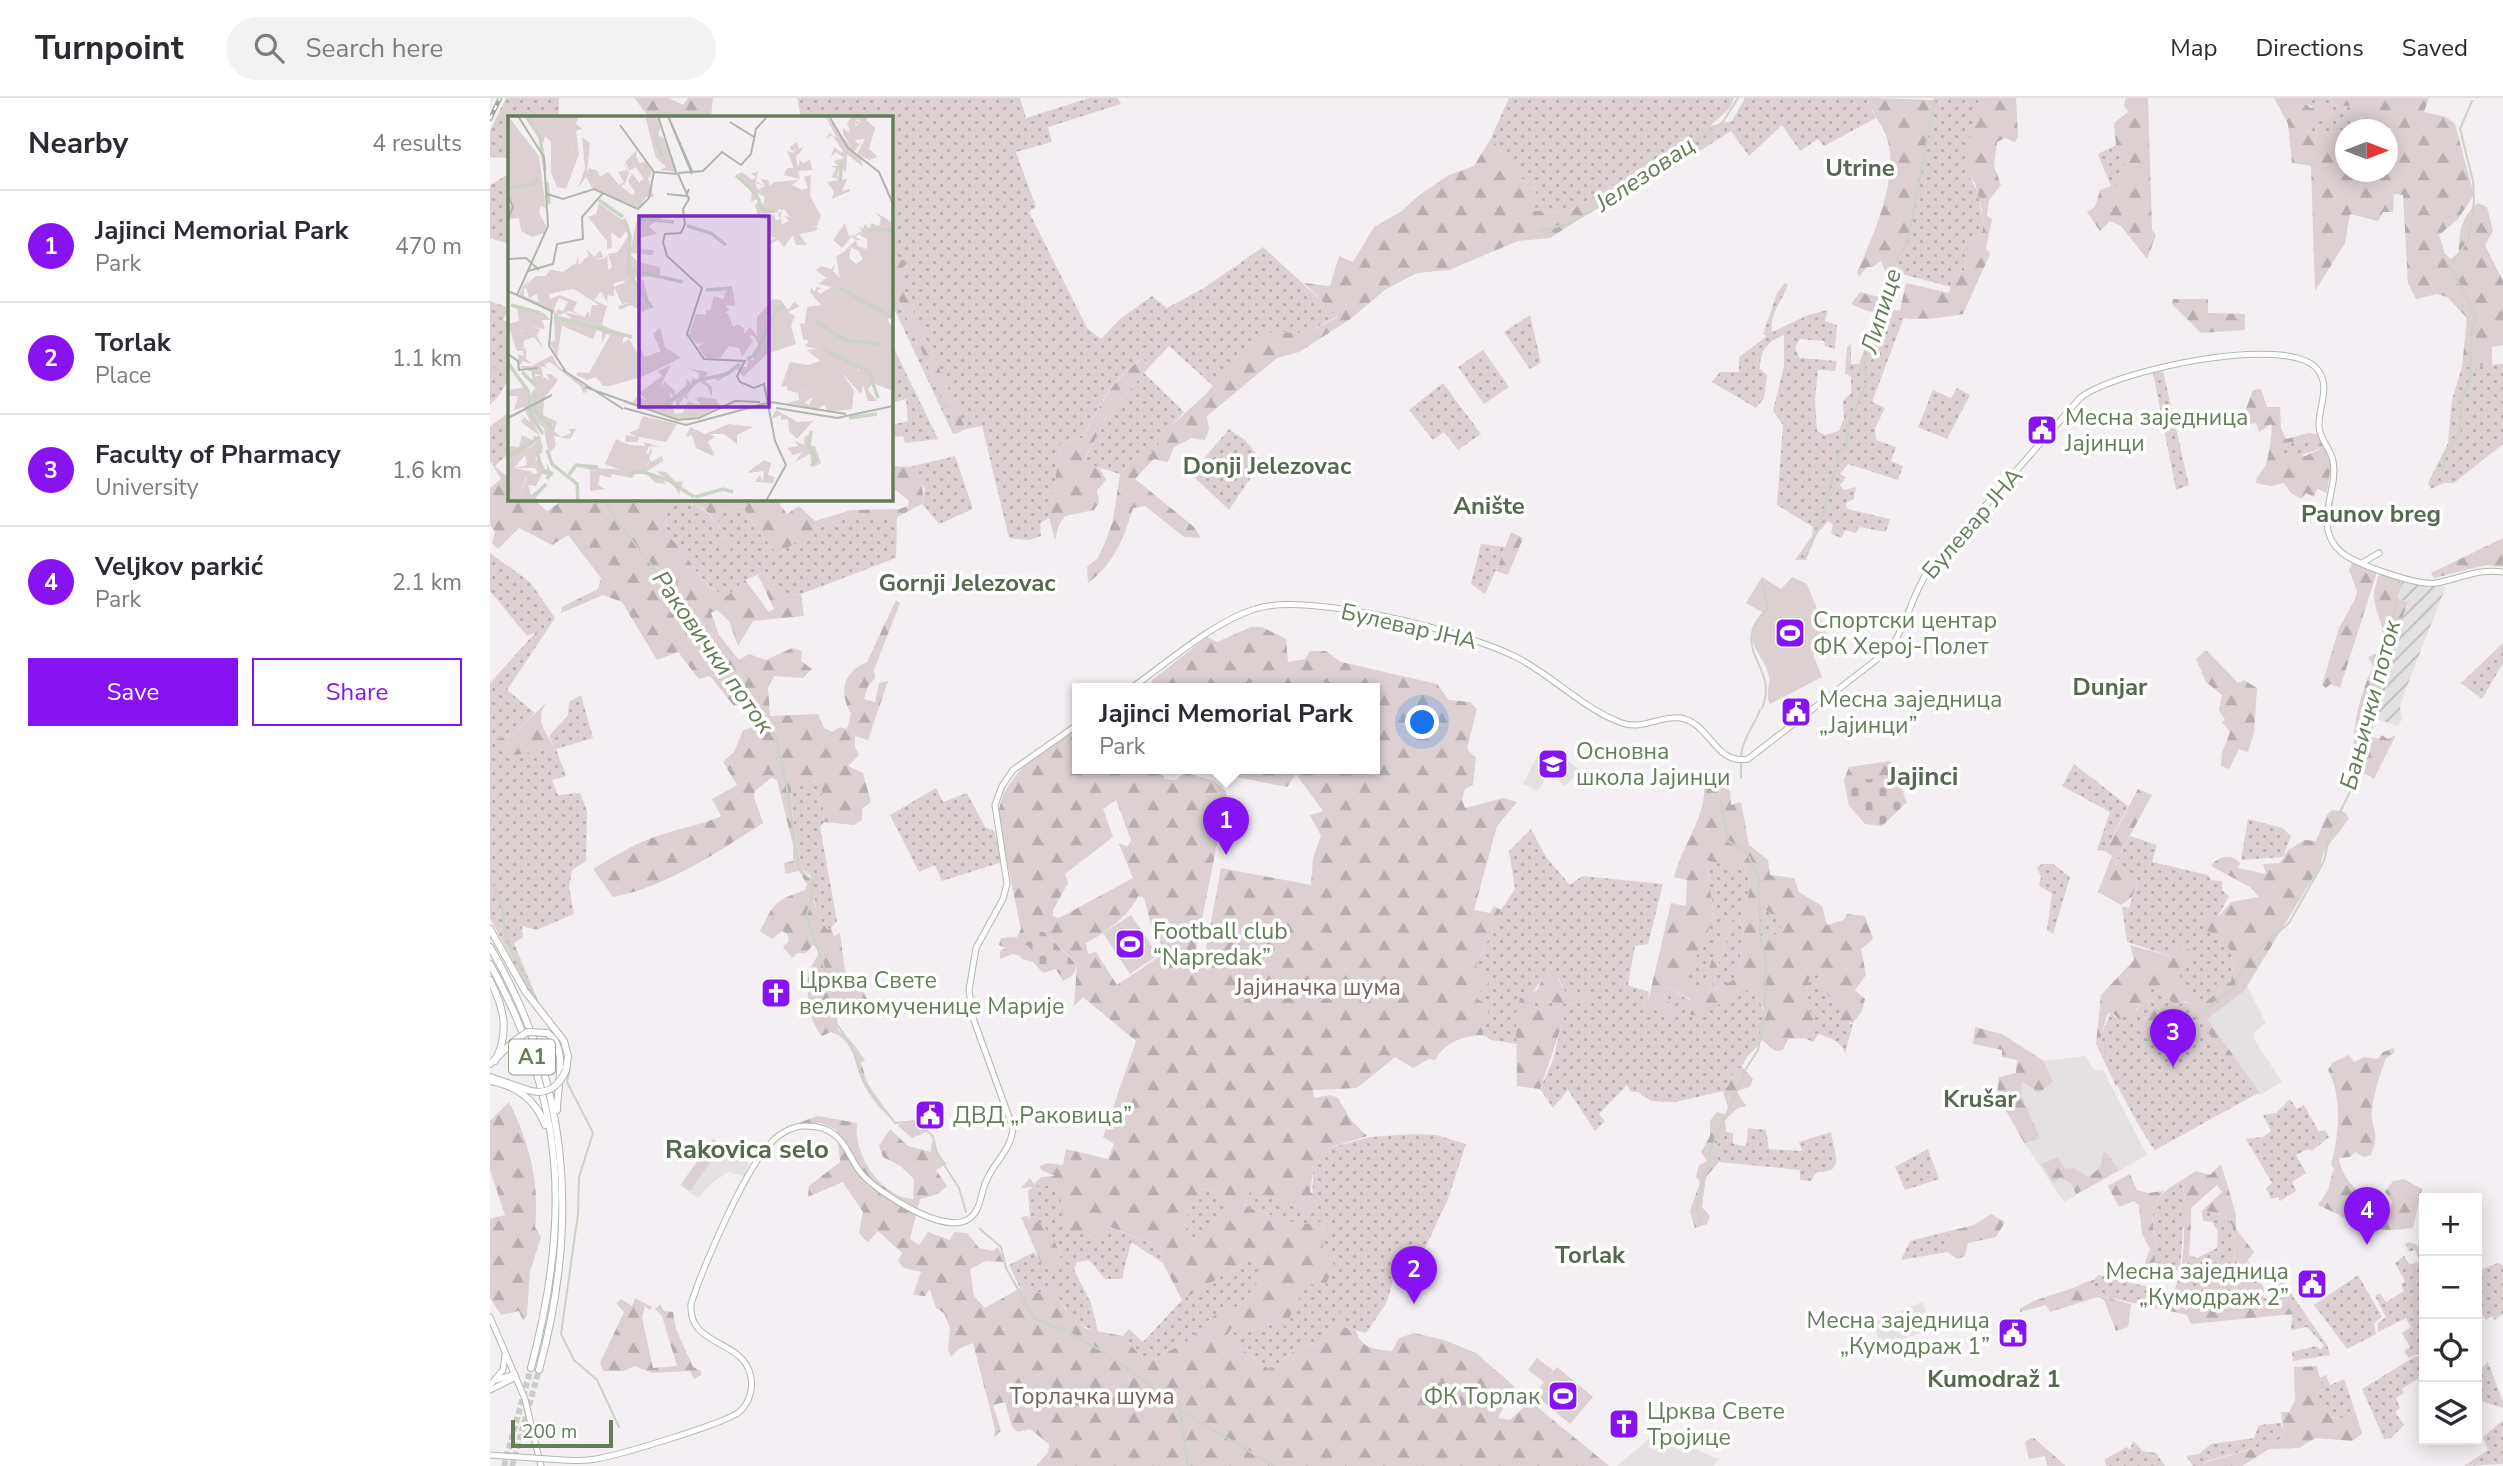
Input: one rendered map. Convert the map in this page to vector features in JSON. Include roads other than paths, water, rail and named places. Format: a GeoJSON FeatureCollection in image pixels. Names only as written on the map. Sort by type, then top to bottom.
{"type":"FeatureCollection","features":[{"type":"Feature","properties":{"kind":"highway"},"geometry":{"type":"LineString","coordinates":[[490,929],[525,991],[564,1041],[567,1066],[561,1081],[552,1089],[541,1093],[490,1079]]}},
{"type":"Feature","properties":{"kind":"highway","name":"A1"},"geometry":{"type":"LineString","coordinates":[[490,947],[526,1019],[556,1119],[563,1182],[563,1244],[554,1313],[539,1370]]}},
{"type":"Feature","properties":{"kind":"highway","name":"A1"},"geometry":{"type":"LineString","coordinates":[[490,964],[531,1056],[544,1101],[554,1157],[556,1226],[553,1267],[531,1368]]}},
{"type":"Feature","properties":{"kind":"highway"},"geometry":{"type":"LineString","coordinates":[[490,980],[502,1009],[505,1028],[503,1044],[493,1063]]}},
{"type":"Feature","properties":{"kind":"highway"},"geometry":{"type":"LineString","coordinates":[[493,1063],[527,1032],[547,1033],[555,1038],[561,1052],[556,1119]]}},
{"type":"Feature","properties":{"kind":"highway"},"geometry":{"type":"LineString","coordinates":[[490,1079],[510,1086],[533,1103],[545,1124],[554,1157]]}},
{"type":"Feature","properties":{"kind":"main road","name":"Булевар ЈНА"},"geometry":{"type":"LineString","coordinates":[[1139,683],[1245,612],[1275,604],[1317,605],[1482,642],[1521,660],[1613,719],[1639,726],[1674,718],[1685,719],[1700,727],[1724,755],[1734,760],[1748,759],[1889,650],[1901,633],[1915,593],[1928,571],[2080,398],[2112,380],[2223,356],[2295,358],[2309,362],[2319,372],[2324,388],[2320,430],[2334,465],[2326,525],[2338,549],[2362,563],[2428,583],[2476,572],[2503,572]]}},
{"type":"Feature","properties":{"kind":"main road"},"geometry":{"type":"LineString","coordinates":[[2362,563],[2379,553]]}},
{"type":"Feature","properties":{"kind":"main road"},"geometry":{"type":"LineString","coordinates":[[490,1455],[582,1460],[604,1457],[732,1416],[747,1403],[751,1387],[748,1368],[737,1355],[700,1332],[692,1318],[691,1304],[747,1178],[765,1149],[783,1133],[805,1126],[832,1132],[841,1140],[855,1166],[869,1181],[915,1211],[954,1223],[968,1220],[977,1210],[985,1181],[1009,1145],[1013,1128],[973,1018],[969,990],[976,948],[1003,900],[1007,884],[995,804],[1002,786],[1013,770],[1072,729]]}},
{"type":"Feature","properties":{"kind":"main road"},"geometry":{"type":"LineString","coordinates":[[490,1317],[531,1417],[541,1466]]}},
{"type":"Feature","properties":{"kind":"main road"},"geometry":{"type":"LineString","coordinates":[[491,1385],[504,1368],[504,1350]]}},
{"type":"Feature","properties":{"kind":"main road"},"geometry":{"type":"LineString","coordinates":[[491,1385],[515,1376]]}},
{"type":"Feature","properties":{"kind":"waterway","name":"Јелезовац"},"geometry":{"type":"LineString","coordinates":[[1540,231],[1571,223],[1602,205],[1723,122],[1738,98]]}},
{"type":"Feature","properties":{"kind":"waterway","name":"Липице"},"geometry":{"type":"LineString","coordinates":[[1805,559],[1822,519],[1840,451],[1846,446],[1849,423],[1867,382],[1864,357],[1882,311],[1895,264],[1908,240],[1935,98]]}},
{"type":"Feature","properties":{"kind":"waterway"},"geometry":{"type":"LineString","coordinates":[[2442,471],[2446,453],[2460,432],[2461,400],[2470,382],[2471,334],[2476,317],[2450,266],[2468,241],[2474,202],[2473,181],[2460,129],[2472,101]]}},
{"type":"Feature","properties":{"kind":"waterway","name":"Раковички поток"},"geometry":{"type":"LineString","coordinates":[[490,366],[508,375]]}},
{"type":"Feature","properties":{"kind":"waterway","name":"Раковички поток"},"geometry":{"type":"LineString","coordinates":[[606,500],[614,517],[686,609],[775,734],[786,782],[799,870],[812,880],[813,894],[806,917],[835,997],[836,1023],[852,1046],[864,1082],[895,1123],[915,1121],[933,1136],[937,1154],[959,1188],[966,1212]]}},
{"type":"Feature","properties":{"kind":"waterway"},"geometry":{"type":"LineString","coordinates":[[1762,581],[1768,607],[1754,626],[1751,640],[1766,685],[1762,708]]}},
{"type":"Feature","properties":{"kind":"waterway","name":"Бањички поток"},"geometry":{"type":"LineString","coordinates":[[2205,1010],[2234,987],[2247,959],[2289,923],[2324,861],[2330,833],[2355,781],[2357,755],[2366,727],[2366,703],[2389,640],[2396,604]]}},
{"type":"Feature","properties":{"kind":"waterway"},"geometry":{"type":"LineString","coordinates":[[1741,756],[1760,710]]}},
{"type":"Feature","properties":{"kind":"waterway"},"geometry":{"type":"LineString","coordinates":[[1741,764],[1741,778]]}},
{"type":"Feature","properties":{"kind":"waterway"},"geometry":{"type":"LineString","coordinates":[[1721,802],[1728,841],[1746,851],[1759,878],[1760,937],[1766,959],[1765,1010],[1758,1050],[1742,1075]]}},
{"type":"Feature","properties":{"kind":"waterway"},"geometry":{"type":"LineString","coordinates":[[490,880],[501,901],[506,939],[535,998]]}},
{"type":"Feature","properties":{"kind":"waterway"},"geometry":{"type":"LineString","coordinates":[[570,1068],[567,1082],[593,1133],[579,1177],[578,1214],[561,1334],[574,1360],[597,1380],[619,1427]]}},
{"type":"Feature","properties":{"kind":"waterway"},"geometry":{"type":"LineString","coordinates":[[1700,1220],[1697,1209],[1705,1172],[1710,1164],[1710,1150],[1743,1078]]}},
{"type":"Feature","properties":{"kind":"waterway","name":"Раковички поток"},"geometry":{"type":"LineString","coordinates":[[980,1229],[1001,1247],[1006,1268],[1035,1319],[1065,1330],[1100,1350],[1140,1377],[1170,1404],[1274,1466]]}},
{"type":"Feature","properties":{"kind":"waterway"},"geometry":{"type":"LineString","coordinates":[[1180,1412],[1188,1466]]}},
{"type":"Feature","properties":{"kind":"tunnel"},"geometry":{"type":"LineString","coordinates":[[504,1466],[531,1368]]}},
{"type":"Feature","properties":{"kind":"tunnel"},"geometry":{"type":"LineString","coordinates":[[512,1466],[539,1370]]}},
{"type":"Feature","properties":{"kind":"railway"},"geometry":{"type":"LineString","coordinates":[[490,119],[500,98]]}},
{"type":"Feature","properties":{"kind":"place","name":"Месна заједница Јајинци"},"geometry":{"type":"Point","coordinates":[2042,430]}},
{"type":"Feature","properties":{"kind":"place","name":"Спортски центар ФК Херој-Полет"},"geometry":{"type":"Point","coordinates":[1790,633]}},
{"type":"Feature","properties":{"kind":"place","name":"Месна заједница „Јајинци”"},"geometry":{"type":"Point","coordinates":[1796,712]}},
{"type":"Feature","properties":{"kind":"place","name":"Основна школа Јајинци"},"geometry":{"type":"Point","coordinates":[1553,764]}},
{"type":"Feature","properties":{"kind":"place","name":"Jajinci Memorial Park"},"geometry":{"type":"Point","coordinates":[1226,855]}},
{"type":"Feature","properties":{"kind":"place","name":"Football club “Napredak”"},"geometry":{"type":"Point","coordinates":[1130,944]}},
{"type":"Feature","properties":{"kind":"place","name":"Црква Свете великомученице Марије"},"geometry":{"type":"Point","coordinates":[776,993]}},
{"type":"Feature","properties":{"kind":"place","name":"Faculty of Pharmacy"},"geometry":{"type":"Point","coordinates":[2173,1067]}},
{"type":"Feature","properties":{"kind":"place","name":"ДВД „Раковица”"},"geometry":{"type":"Point","coordinates":[930,1115]}},
{"type":"Feature","properties":{"kind":"place","name":"Veljkov parkić"},"geometry":{"type":"Point","coordinates":[2367,1245]}},
{"type":"Feature","properties":{"kind":"place","name":"Месна заједница „Кумодраж 2”"},"geometry":{"type":"Point","coordinates":[2312,1284]}},
{"type":"Feature","properties":{"kind":"place","name":"Torlak"},"geometry":{"type":"Point","coordinates":[1414,1304]}},
{"type":"Feature","properties":{"kind":"place","name":"Месна заједница „Кумодраж 1”"},"geometry":{"type":"Point","coordinates":[2013,1333]}},
{"type":"Feature","properties":{"kind":"place","name":"ФК Торлак"},"geometry":{"type":"Point","coordinates":[1563,1396]}},
{"type":"Feature","properties":{"kind":"place","name":"Црква Свете Тројице"},"geometry":{"type":"Point","coordinates":[1624,1424]}},
{"type":"Feature","properties":{"kind":"district","name":"Utrine"},"geometry":{"type":"Point","coordinates":[1860,168]}},
{"type":"Feature","properties":{"kind":"district","name":"Donji Jelezovac"},"geometry":{"type":"Point","coordinates":[1267,466]}},
{"type":"Feature","properties":{"kind":"district","name":"Anište"},"geometry":{"type":"Point","coordinates":[1489,506]}},
{"type":"Feature","properties":{"kind":"district","name":"Paunov breg"},"geometry":{"type":"Point","coordinates":[2371,514]}},
{"type":"Feature","properties":{"kind":"district","name":"Gornji Jelezovac"},"geometry":{"type":"Point","coordinates":[967,583]}},
{"type":"Feature","properties":{"kind":"district","name":"Dunjar"},"geometry":{"type":"Point","coordinates":[2110,687]}},
{"type":"Feature","properties":{"kind":"district","name":"Jajinci"},"geometry":{"type":"Point","coordinates":[1923,776]}},
{"type":"Feature","properties":{"kind":"district","name":"Krušar"},"geometry":{"type":"Point","coordinates":[1980,1099]}},
{"type":"Feature","properties":{"kind":"district","name":"Rakovica selo"},"geometry":{"type":"Point","coordinates":[747,1149]}},
{"type":"Feature","properties":{"kind":"district","name":"Torlak"},"geometry":{"type":"Point","coordinates":[1590,1255]}},
{"type":"Feature","properties":{"kind":"district","name":"Kumodraž 1"},"geometry":{"type":"Point","coordinates":[1994,1379]}},
{"type":"Feature","properties":{"kind":"park label","name":"Јајиначка шума"},"geometry":{"type":"Point","coordinates":[1318,987]}},
{"type":"Feature","properties":{"kind":"park label","name":"Торлачка шума"},"geometry":{"type":"Point","coordinates":[1092,1396]}}]}
